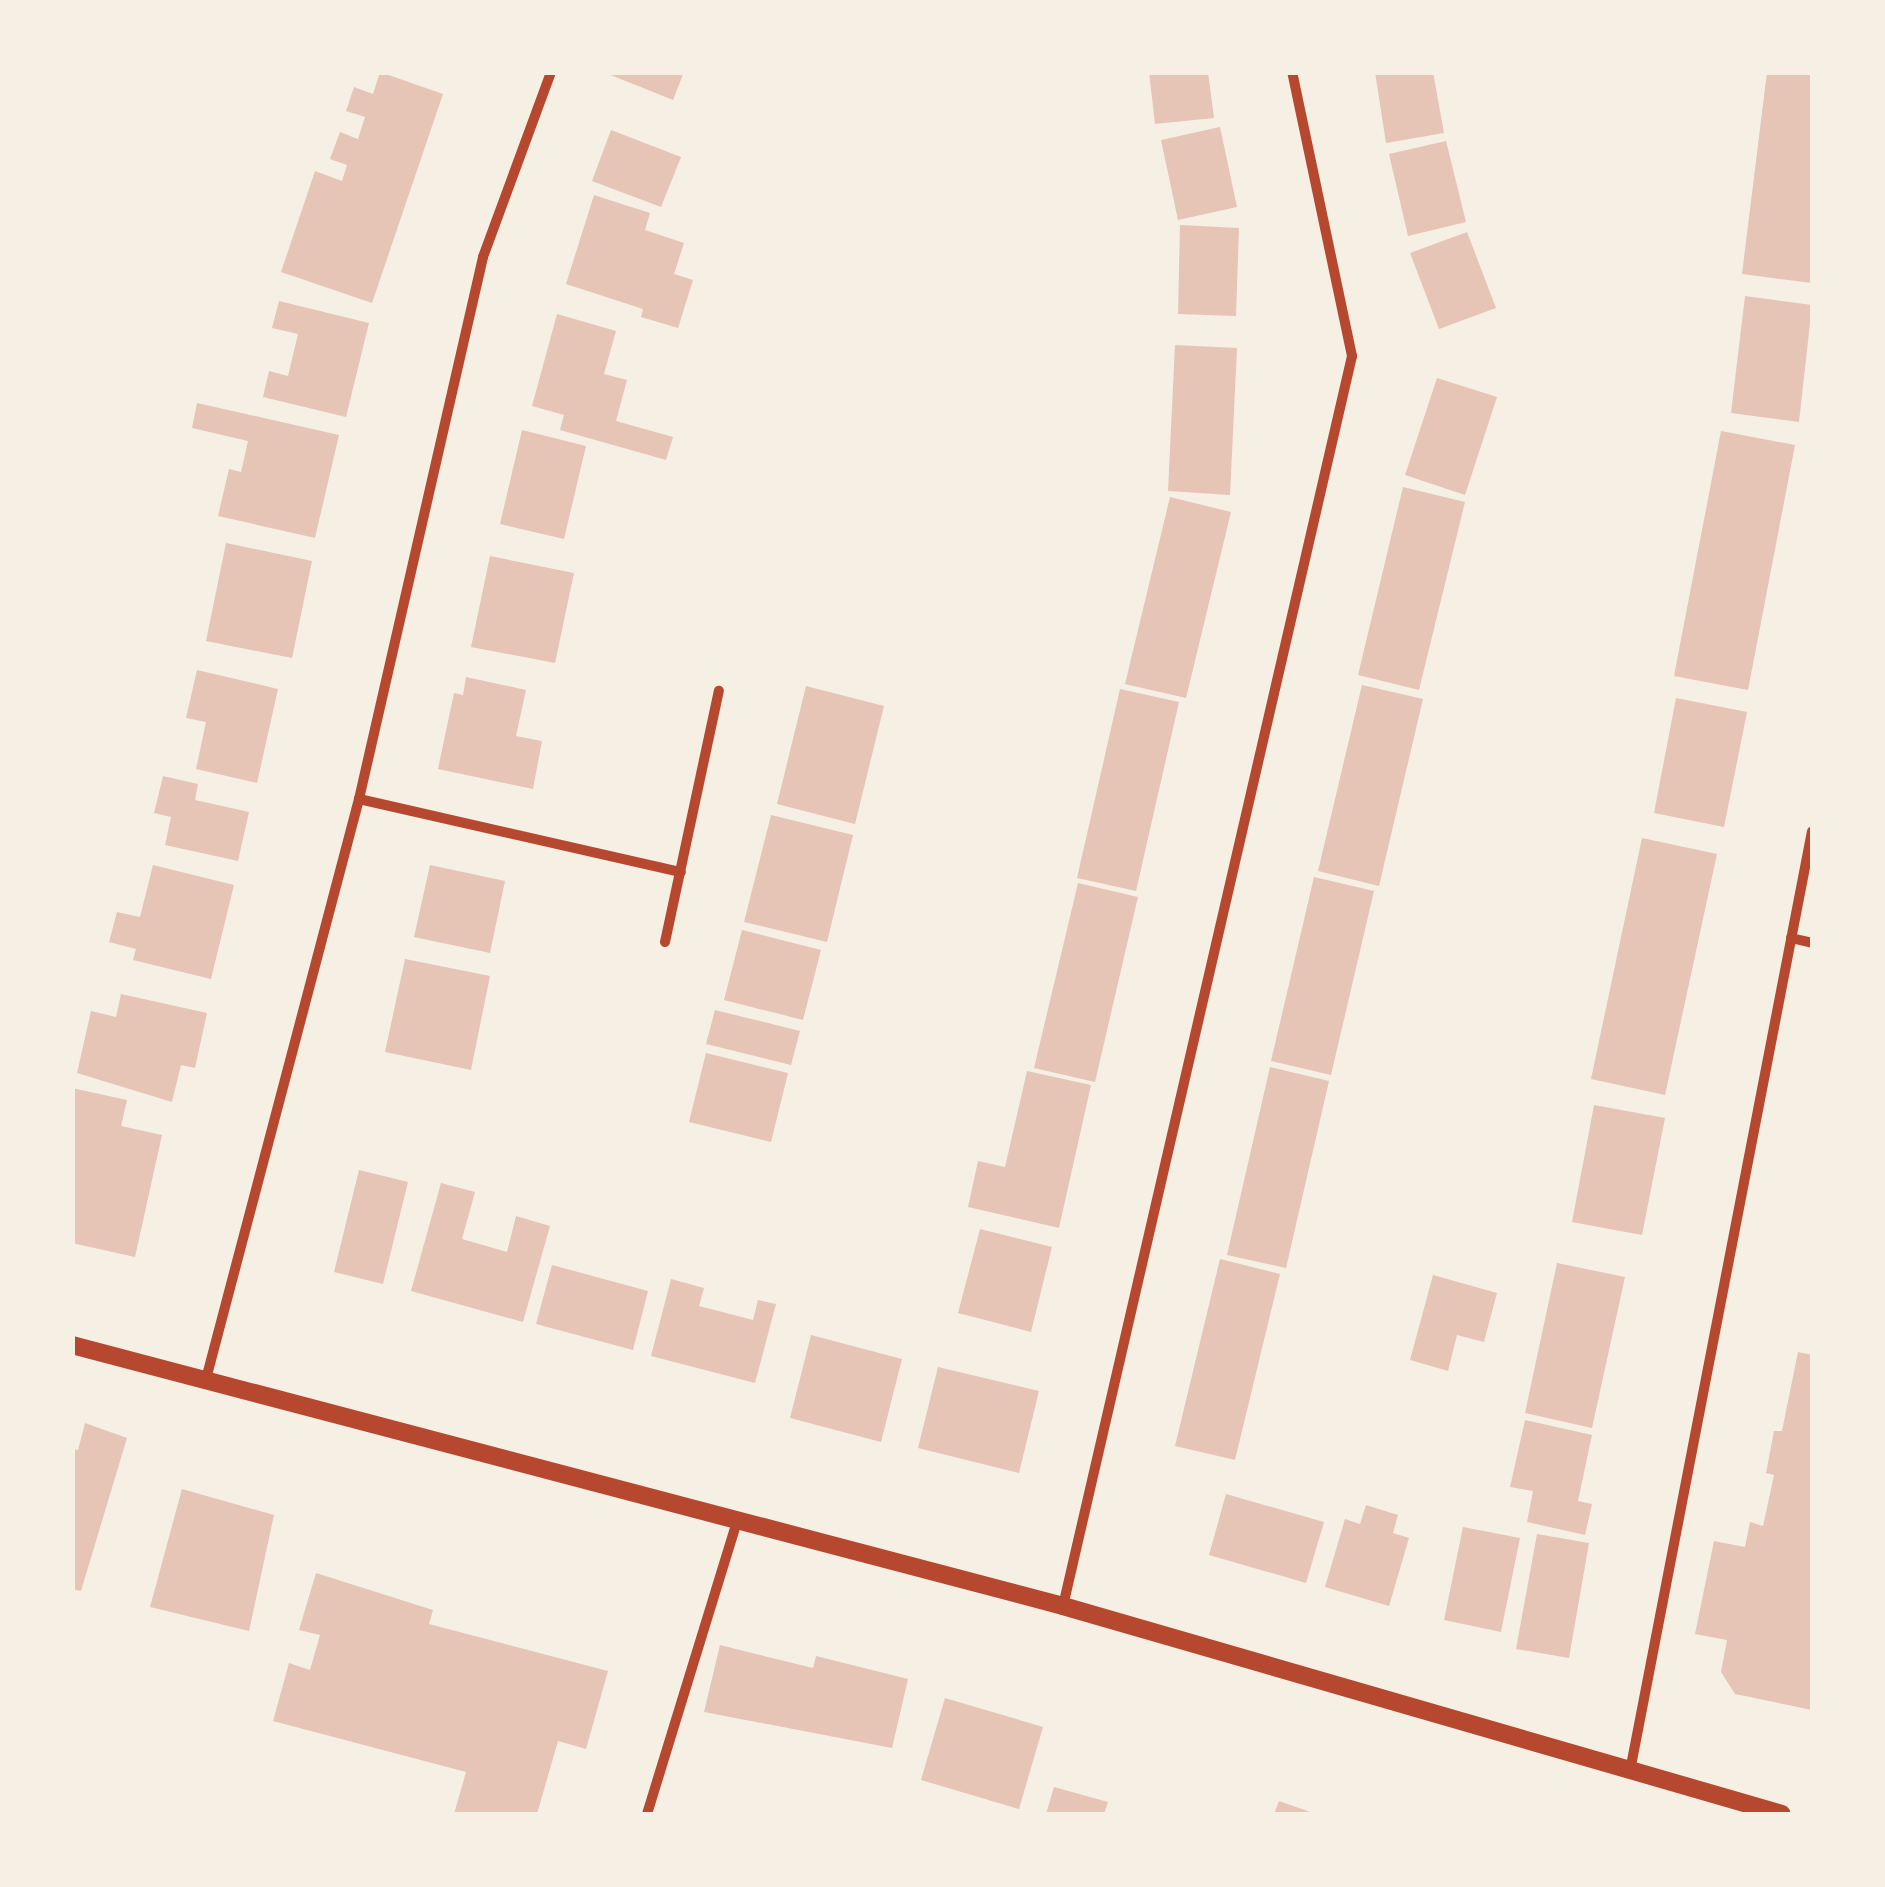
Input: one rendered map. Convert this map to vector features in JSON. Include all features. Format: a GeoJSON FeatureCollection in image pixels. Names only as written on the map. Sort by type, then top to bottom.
{"type":"FeatureCollection","features":[{"type":"Feature","properties":{"kind":"street"},"geometry":{"type":"LineString","coordinates":[[206,1380],[359,799],[482,257],[551,72]]}},
{"type":"Feature","properties":{"kind":"street"},"geometry":{"type":"LineString","coordinates":[[1063,1606],[1352,356],[1292,72]]}},
{"type":"Feature","properties":{"kind":"street"},"geometry":{"type":"LineString","coordinates":[[665,942],[719,691]]}},
{"type":"Feature","properties":{"kind":"street"},"geometry":{"type":"LineString","coordinates":[[359,799],[681,872]]}},
{"type":"Feature","properties":{"kind":"street"},"geometry":{"type":"LineString","coordinates":[[1630,1771],[1812,831]]}},
{"type":"Feature","properties":{"kind":"street"},"geometry":{"type":"LineString","coordinates":[[1791,938],[1812,943]]}},
{"type":"Feature","properties":{"kind":"street"},"geometry":{"type":"LineString","coordinates":[[72,1345],[1063,1606],[1782,1814]]}},
{"type":"Feature","properties":{"kind":"street"},"geometry":{"type":"LineString","coordinates":[[647,1814],[737,1521]]}},
{"type":"Feature","properties":{"kind":"building"},"geometry":{"type":"Polygon","coordinates":[[[380,72],[443,94],[372,303],[281,272],[315,171],[342,181],[347,165],[330,159],[340,132],[358,139],[365,117],[346,111],[354,87],[373,94],[380,72]]]}},
{"type":"Feature","properties":{"kind":"building"},"geometry":{"type":"Polygon","coordinates":[[[603,72],[684,72],[673,100],[603,72]]]}},
{"type":"Feature","properties":{"kind":"building"},"geometry":{"type":"Polygon","coordinates":[[[1149,72],[1208,72],[1214,118],[1155,124],[1149,72]]]}},
{"type":"Feature","properties":{"kind":"building"},"geometry":{"type":"Polygon","coordinates":[[[1375,72],[1433,72],[1444,133],[1386,143],[1375,72]]]}},
{"type":"Feature","properties":{"kind":"building"},"geometry":{"type":"Polygon","coordinates":[[[1767,72],[1812,72],[1812,283],[1742,274],[1767,72]]]}},
{"type":"Feature","properties":{"kind":"building"},"geometry":{"type":"Polygon","coordinates":[[[1220,127],[1237,207],[1178,220],[1161,140],[1220,127]]]}},
{"type":"Feature","properties":{"kind":"building"},"geometry":{"type":"Polygon","coordinates":[[[611,130],[681,157],[661,207],[592,181],[611,130]]]}},
{"type":"Feature","properties":{"kind":"building"},"geometry":{"type":"Polygon","coordinates":[[[1446,141],[1466,222],[1408,236],[1389,154],[1446,141]]]}},
{"type":"Feature","properties":{"kind":"building"},"geometry":{"type":"Polygon","coordinates":[[[594,195],[650,213],[645,230],[684,243],[674,274],[693,280],[678,328],[641,317],[643,309],[566,284],[594,195]]]}},
{"type":"Feature","properties":{"kind":"building"},"geometry":{"type":"Polygon","coordinates":[[[1180,225],[1239,228],[1236,316],[1178,314],[1180,225]]]}},
{"type":"Feature","properties":{"kind":"building"},"geometry":{"type":"Polygon","coordinates":[[[1467,232],[1496,308],[1439,329],[1410,253],[1467,232]]]}},
{"type":"Feature","properties":{"kind":"building"},"geometry":{"type":"Polygon","coordinates":[[[1745,296],[1812,305],[1799,422],[1731,413],[1745,296]]]}},
{"type":"Feature","properties":{"kind":"building"},"geometry":{"type":"Polygon","coordinates":[[[279,301],[369,323],[346,417],[263,397],[269,371],[288,376],[298,334],[272,328],[279,301]]]}},
{"type":"Feature","properties":{"kind":"building"},"geometry":{"type":"Polygon","coordinates":[[[557,314],[616,331],[604,374],[627,380],[616,421],[673,437],[666,460],[560,430],[564,415],[532,406],[557,314]]]}},
{"type":"Feature","properties":{"kind":"building"},"geometry":{"type":"Polygon","coordinates":[[[1175,345],[1237,348],[1230,495],[1168,491],[1175,345]]]}},
{"type":"Feature","properties":{"kind":"building"},"geometry":{"type":"Polygon","coordinates":[[[1437,378],[1497,397],[1465,495],[1405,475],[1437,378]]]}},
{"type":"Feature","properties":{"kind":"building"},"geometry":{"type":"Polygon","coordinates":[[[197,403],[339,435],[315,538],[218,516],[229,469],[241,472],[248,441],[192,428],[197,403]]]}},
{"type":"Feature","properties":{"kind":"building"},"geometry":{"type":"Polygon","coordinates":[[[522,430],[586,446],[564,539],[500,524],[522,430]]]}},
{"type":"Feature","properties":{"kind":"building"},"geometry":{"type":"Polygon","coordinates":[[[1721,431],[1795,445],[1748,690],[1674,676],[1721,431]]]}},
{"type":"Feature","properties":{"kind":"building"},"geometry":{"type":"Polygon","coordinates":[[[1403,487],[1465,502],[1419,690],[1358,675],[1403,487]]]}},
{"type":"Feature","properties":{"kind":"building"},"geometry":{"type":"Polygon","coordinates":[[[1170,497],[1231,512],[1186,698],[1125,684],[1170,497]]]}},
{"type":"Feature","properties":{"kind":"building"},"geometry":{"type":"Polygon","coordinates":[[[226,543],[312,561],[292,658],[206,641],[226,543]]]}},
{"type":"Feature","properties":{"kind":"building"},"geometry":{"type":"Polygon","coordinates":[[[490,556],[574,573],[555,663],[471,647],[490,556]]]}},
{"type":"Feature","properties":{"kind":"building"},"geometry":{"type":"Polygon","coordinates":[[[197,670],[278,689],[257,783],[196,769],[206,722],[186,718],[197,670]]]}},
{"type":"Feature","properties":{"kind":"building"},"geometry":{"type":"Polygon","coordinates":[[[466,677],[526,690],[516,736],[542,741],[533,789],[438,769],[454,693],[463,695],[466,677]]]}},
{"type":"Feature","properties":{"kind":"building"},"geometry":{"type":"Polygon","coordinates":[[[1362,685],[1423,699],[1379,886],[1318,871],[1362,685]]]}},
{"type":"Feature","properties":{"kind":"building"},"geometry":{"type":"Polygon","coordinates":[[[806,686],[884,706],[855,824],[777,804],[806,686]]]}},
{"type":"Feature","properties":{"kind":"building"},"geometry":{"type":"Polygon","coordinates":[[[1120,689],[1179,702],[1136,891],[1077,878],[1120,689]]]}},
{"type":"Feature","properties":{"kind":"building"},"geometry":{"type":"Polygon","coordinates":[[[1676,698],[1747,712],[1724,827],[1654,813],[1676,698]]]}},
{"type":"Feature","properties":{"kind":"building"},"geometry":{"type":"Polygon","coordinates":[[[163,776],[198,784],[195,800],[249,812],[238,861],[165,845],[171,817],[154,813],[163,776]]]}},
{"type":"Feature","properties":{"kind":"building"},"geometry":{"type":"Polygon","coordinates":[[[771,815],[853,835],[827,942],[744,922],[771,815]]]}},
{"type":"Feature","properties":{"kind":"building"},"geometry":{"type":"Polygon","coordinates":[[[1642,838],[1717,854],[1665,1095],[1591,1079],[1642,838]]]}},
{"type":"Feature","properties":{"kind":"building"},"geometry":{"type":"Polygon","coordinates":[[[153,865],[234,885],[211,979],[133,960],[136,949],[109,942],[117,912],[140,917],[153,865]]]}},
{"type":"Feature","properties":{"kind":"building"},"geometry":{"type":"Polygon","coordinates":[[[430,865],[505,881],[490,953],[414,937],[430,865]]]}},
{"type":"Feature","properties":{"kind":"building"},"geometry":{"type":"Polygon","coordinates":[[[1314,877],[1374,891],[1331,1075],[1271,1061],[1314,877]]]}},
{"type":"Feature","properties":{"kind":"building"},"geometry":{"type":"Polygon","coordinates":[[[1078,883],[1138,897],[1095,1082],[1034,1068],[1078,883]]]}},
{"type":"Feature","properties":{"kind":"building"},"geometry":{"type":"Polygon","coordinates":[[[742,930],[821,950],[803,1020],[724,1000],[742,930]]]}},
{"type":"Feature","properties":{"kind":"building"},"geometry":{"type":"Polygon","coordinates":[[[405,959],[490,976],[471,1070],[385,1052],[405,959]]]}},
{"type":"Feature","properties":{"kind":"building"},"geometry":{"type":"Polygon","coordinates":[[[121,994],[207,1013],[195,1068],[181,1065],[172,1102],[77,1073],[91,1011],[116,1017],[121,994]]]}},
{"type":"Feature","properties":{"kind":"building"},"geometry":{"type":"Polygon","coordinates":[[[715,1010],[800,1031],[791,1065],[706,1044],[715,1010]]]}},
{"type":"Feature","properties":{"kind":"building"},"geometry":{"type":"Polygon","coordinates":[[[706,1053],[788,1073],[771,1142],[689,1122],[706,1053]]]}},
{"type":"Feature","properties":{"kind":"building"},"geometry":{"type":"Polygon","coordinates":[[[1270,1067],[1329,1081],[1286,1268],[1227,1255],[1270,1067]]]}},
{"type":"Feature","properties":{"kind":"building"},"geometry":{"type":"Polygon","coordinates":[[[1027,1071],[1091,1085],[1059,1228],[968,1207],[978,1161],[1005,1167],[1027,1071]]]}},
{"type":"Feature","properties":{"kind":"building"},"geometry":{"type":"Polygon","coordinates":[[[72,1088],[127,1100],[121,1126],[162,1135],[135,1257],[72,1243],[72,1088]]]}},
{"type":"Feature","properties":{"kind":"building"},"geometry":{"type":"Polygon","coordinates":[[[1594,1105],[1665,1118],[1642,1235],[1572,1222],[1594,1105]]]}},
{"type":"Feature","properties":{"kind":"building"},"geometry":{"type":"Polygon","coordinates":[[[359,1170],[408,1182],[383,1284],[334,1272],[359,1170]]]}},
{"type":"Feature","properties":{"kind":"building"},"geometry":{"type":"Polygon","coordinates":[[[441,1183],[475,1192],[462,1239],[507,1252],[516,1216],[550,1226],[523,1322],[411,1291],[441,1183]]]}},
{"type":"Feature","properties":{"kind":"building"},"geometry":{"type":"Polygon","coordinates":[[[980,1229],[1052,1247],[1031,1332],[958,1313],[980,1229]]]}},
{"type":"Feature","properties":{"kind":"building"},"geometry":{"type":"Polygon","coordinates":[[[1220,1259],[1280,1274],[1235,1460],[1175,1446],[1220,1259]]]}},
{"type":"Feature","properties":{"kind":"building"},"geometry":{"type":"Polygon","coordinates":[[[1557,1263],[1625,1277],[1592,1428],[1525,1413],[1557,1263]]]}},
{"type":"Feature","properties":{"kind":"building"},"geometry":{"type":"Polygon","coordinates":[[[552,1265],[648,1291],[633,1350],[536,1324],[552,1265]]]}},
{"type":"Feature","properties":{"kind":"building"},"geometry":{"type":"Polygon","coordinates":[[[1433,1275],[1497,1293],[1484,1342],[1457,1335],[1448,1371],[1410,1360],[1433,1275]]]}},
{"type":"Feature","properties":{"kind":"building"},"geometry":{"type":"Polygon","coordinates":[[[671,1279],[704,1288],[699,1306],[753,1320],[758,1300],[776,1304],[755,1383],[651,1356],[671,1279]]]}},
{"type":"Feature","properties":{"kind":"building"},"geometry":{"type":"Polygon","coordinates":[[[811,1335],[902,1359],[881,1442],[790,1418],[811,1335]]]}},
{"type":"Feature","properties":{"kind":"building"},"geometry":{"type":"Polygon","coordinates":[[[1798,1352],[1812,1355],[1812,1710],[1735,1694],[1721,1672],[1727,1640],[1695,1634],[1714,1541],[1745,1547],[1750,1522],[1763,1526],[1774,1475],[1766,1473],[1774,1431],[1782,1431],[1798,1352]]]}},
{"type":"Feature","properties":{"kind":"building"},"geometry":{"type":"Polygon","coordinates":[[[938,1367],[1039,1391],[1019,1473],[918,1448],[938,1367]]]}},
{"type":"Feature","properties":{"kind":"building"},"geometry":{"type":"Polygon","coordinates":[[[1525,1420],[1592,1435],[1578,1501],[1592,1504],[1585,1535],[1527,1522],[1533,1491],[1510,1487],[1525,1420]]]}},
{"type":"Feature","properties":{"kind":"building"},"geometry":{"type":"Polygon","coordinates":[[[85,1423],[127,1438],[81,1591],[72,1589],[72,1449],[78,1450],[85,1423]]]}},
{"type":"Feature","properties":{"kind":"building"},"geometry":{"type":"Polygon","coordinates":[[[182,1489],[274,1515],[249,1631],[150,1607],[182,1489]]]}},
{"type":"Feature","properties":{"kind":"building"},"geometry":{"type":"Polygon","coordinates":[[[1226,1494],[1324,1522],[1306,1583],[1209,1555],[1226,1494]]]}},
{"type":"Feature","properties":{"kind":"building"},"geometry":{"type":"Polygon","coordinates":[[[1366,1505],[1398,1515],[1393,1533],[1409,1538],[1389,1606],[1325,1587],[1345,1519],[1360,1524],[1366,1505]]]}},
{"type":"Feature","properties":{"kind":"building"},"geometry":{"type":"Polygon","coordinates":[[[1463,1527],[1520,1538],[1501,1632],[1444,1620],[1463,1527]]]}},
{"type":"Feature","properties":{"kind":"building"},"geometry":{"type":"Polygon","coordinates":[[[1537,1534],[1589,1543],[1569,1658],[1516,1649],[1537,1534]]]}},
{"type":"Feature","properties":{"kind":"building"},"geometry":{"type":"Polygon","coordinates":[[[316,1573],[433,1610],[429,1624],[608,1671],[586,1749],[558,1741],[537,1814],[454,1814],[466,1772],[273,1721],[289,1663],[310,1670],[320,1635],[299,1630],[316,1573]]]}},
{"type":"Feature","properties":{"kind":"building"},"geometry":{"type":"Polygon","coordinates":[[[720,1645],[813,1668],[816,1656],[908,1679],[892,1748],[704,1712],[720,1645]]]}},
{"type":"Feature","properties":{"kind":"building"},"geometry":{"type":"Polygon","coordinates":[[[945,1698],[1043,1727],[1019,1809],[921,1780],[945,1698]]]}},
{"type":"Feature","properties":{"kind":"building"},"geometry":{"type":"Polygon","coordinates":[[[1054,1787],[1108,1802],[1104,1814],[1046,1814],[1054,1787]]]}},
{"type":"Feature","properties":{"kind":"building"},"geometry":{"type":"Polygon","coordinates":[[[1279,1801],[1316,1814],[1274,1814],[1279,1801]]]}}]}
